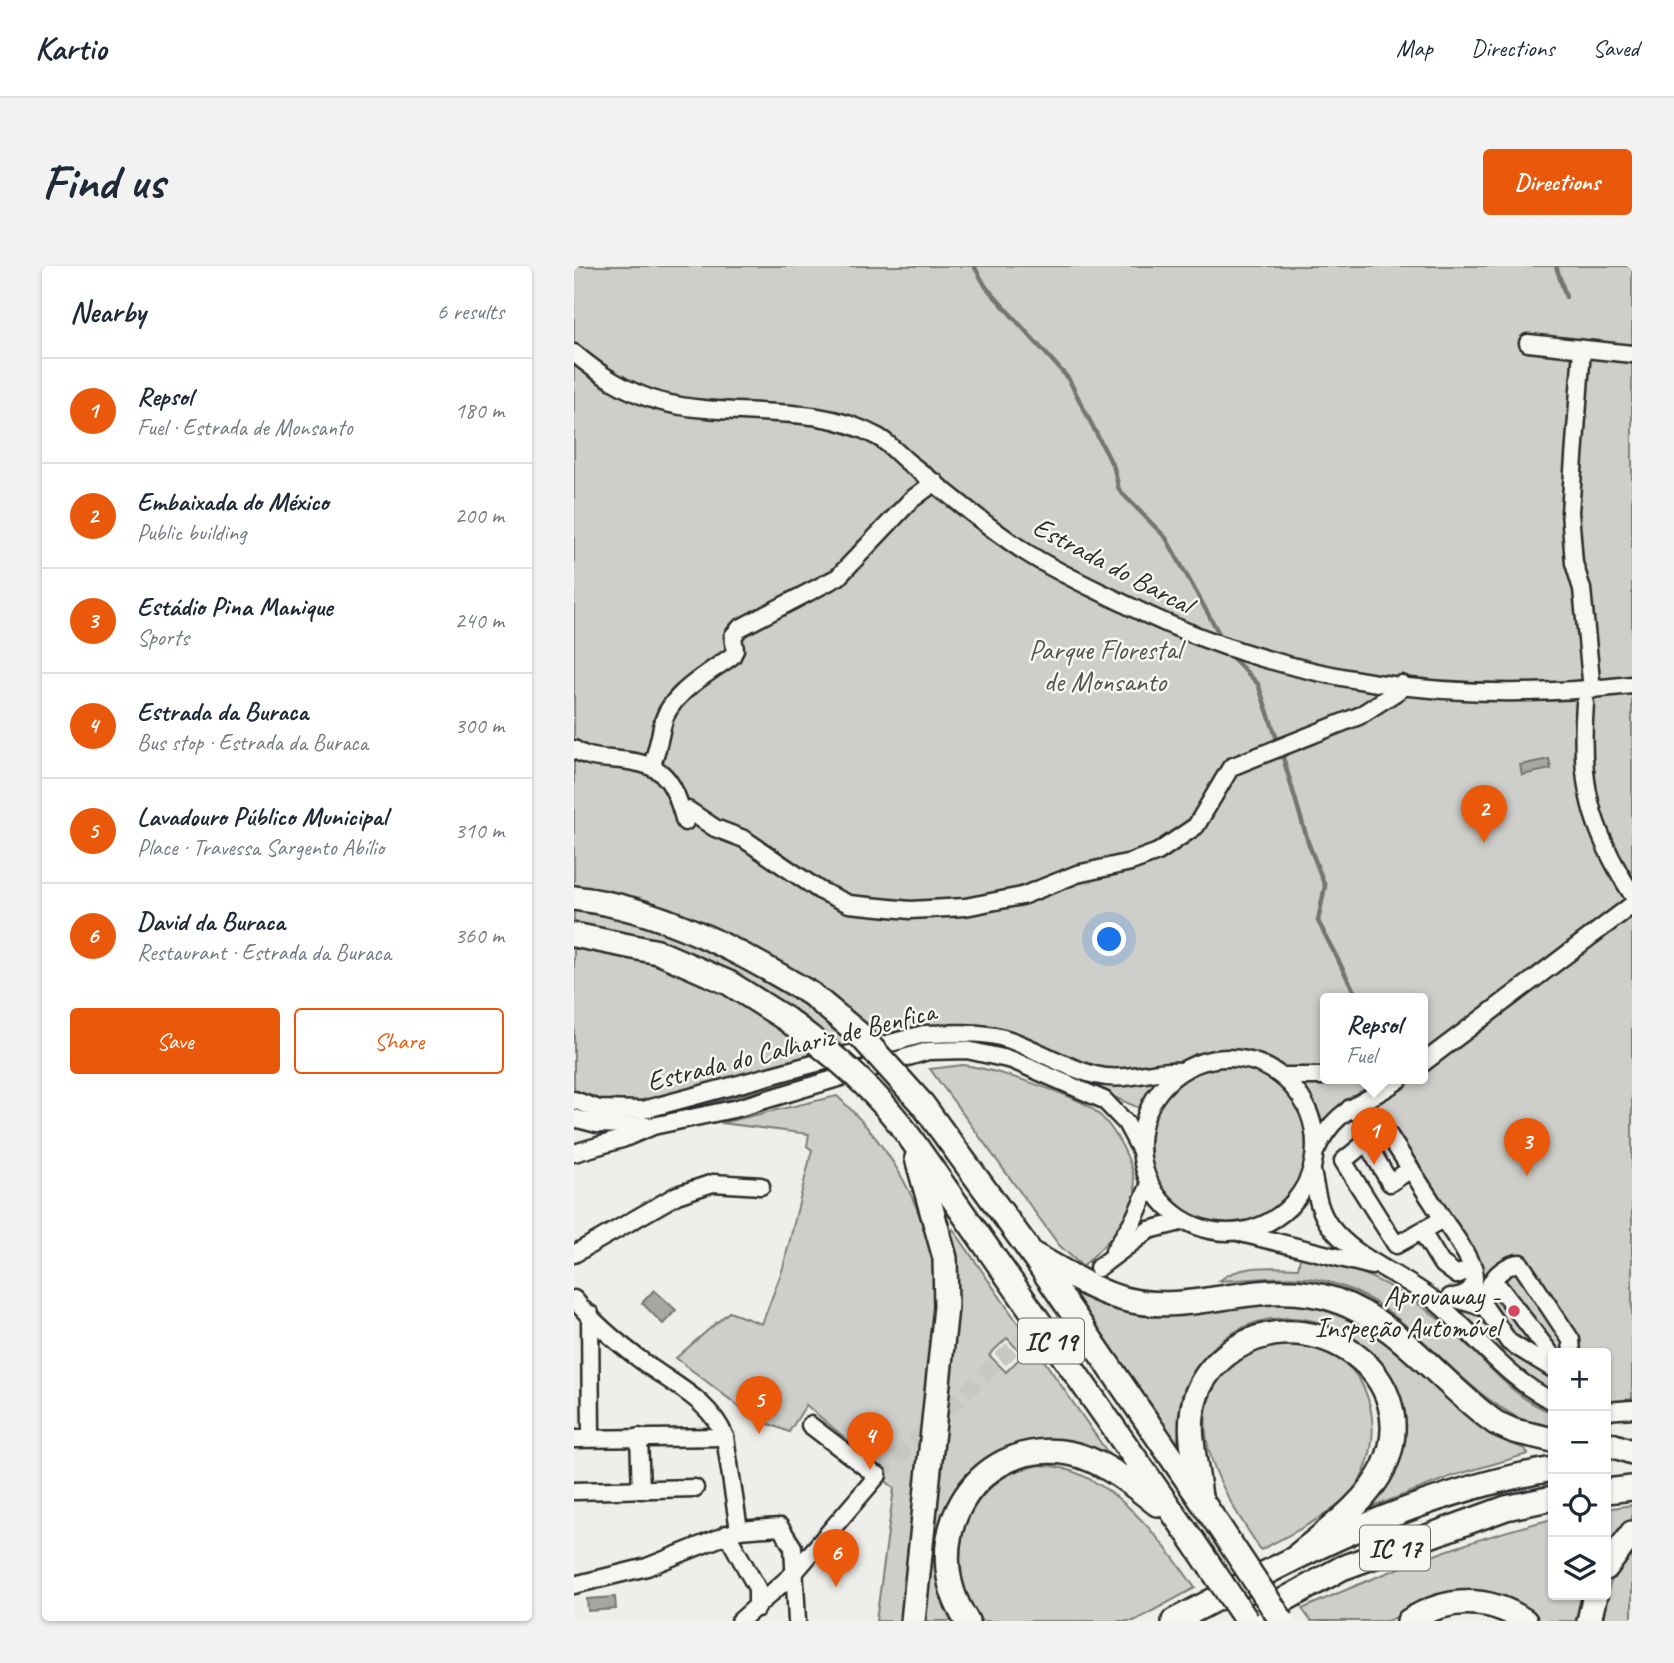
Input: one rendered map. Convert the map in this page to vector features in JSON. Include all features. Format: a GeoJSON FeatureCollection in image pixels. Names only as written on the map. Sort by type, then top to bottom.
{"type":"FeatureCollection","features":[{"type":"Feature","properties":{"kind":"highway","name":"IC 19"},"geometry":{"type":"LineString","coordinates":[[574,898],[603,901],[679,925],[743,954],[811,994],[858,1033],[923,1105],[1032,1254],[1282,1621]]}},
{"type":"Feature","properties":{"kind":"highway","name":"IC 19"},"geometry":{"type":"LineString","coordinates":[[574,935],[658,952],[729,984],[786,1019],[832,1053],[871,1090],[911,1139],[1247,1621]]}},
{"type":"Feature","properties":{"kind":"highway"},"geometry":{"type":"LineString","coordinates":[[911,1139],[945,1258],[946,1307],[913,1621]]}},
{"type":"Feature","properties":{"kind":"highway"},"geometry":{"type":"LineString","coordinates":[[1032,1254],[1091,1286],[1128,1300],[1173,1302],[1274,1291],[1313,1294],[1335,1300],[1377,1320],[1399,1336],[1496,1423],[1514,1432],[1548,1439]]}},
{"type":"Feature","properties":{"kind":"highway"},"geometry":{"type":"LineString","coordinates":[[1200,1498],[1190,1426],[1198,1392],[1214,1365],[1252,1338],[1281,1331],[1316,1335],[1345,1347],[1371,1368],[1385,1395],[1391,1425],[1388,1456],[1364,1497],[1299,1554]]}},
{"type":"Feature","properties":{"kind":"highway"},"geometry":{"type":"LineString","coordinates":[[1611,1445],[1632,1453]]}},
{"type":"Feature","properties":{"kind":"highway"},"geometry":{"type":"LineString","coordinates":[[967,1621],[955,1600],[947,1568],[948,1536],[960,1501],[981,1476],[1006,1461],[1040,1452],[1070,1453],[1100,1465],[1131,1483],[1151,1499],[1193,1541]]}},
{"type":"Feature","properties":{"kind":"highway"},"geometry":{"type":"LineString","coordinates":[[1611,1459],[1632,1453]]}},
{"type":"Feature","properties":{"kind":"highway","name":"IC 17"},"geometry":{"type":"LineString","coordinates":[[1174,1621],[1299,1554],[1437,1496],[1478,1484],[1548,1470]]}},
{"type":"Feature","properties":{"kind":"highway"},"geometry":{"type":"LineString","coordinates":[[1611,1490],[1632,1488]]}},
{"type":"Feature","properties":{"kind":"highway","name":"IC 17"},"geometry":{"type":"LineString","coordinates":[[1247,1621],[1342,1568],[1506,1508],[1548,1499]]}},
{"type":"Feature","properties":{"kind":"highway"},"geometry":{"type":"LineString","coordinates":[[1611,1562],[1632,1533]]}},
{"type":"Feature","properties":{"kind":"highway"},"geometry":{"type":"LineString","coordinates":[[1589,1621],[1593,1600]]}},
{"type":"Feature","properties":{"kind":"highway"},"geometry":{"type":"LineString","coordinates":[[1409,1621],[1434,1608],[1464,1601],[1492,1605],[1525,1621]]}},
{"type":"Feature","properties":{"kind":"street"},"geometry":{"type":"LineString","coordinates":[[1528,343],[1632,354]]}},
{"type":"Feature","properties":{"kind":"street"},"geometry":{"type":"LineString","coordinates":[[1582,349],[1570,512],[1574,563],[1583,589],[1589,696],[1583,739],[1590,808],[1614,865],[1632,894]]}},
{"type":"Feature","properties":{"kind":"street","name":"Estrada do Barcal"},"geometry":{"type":"LineString","coordinates":[[574,353],[609,380],[661,402],[793,412],[825,419],[878,437],[1025,552],[1071,579],[1163,623],[1273,663],[1402,684],[1505,694],[1589,696],[1632,685]]}},
{"type":"Feature","properties":{"kind":"street"},"geometry":{"type":"LineString","coordinates":[[652,765],[662,737],[662,726],[670,708],[686,690],[732,656],[735,650],[733,636],[740,628],[838,577],[911,500],[935,482]]}},
{"type":"Feature","properties":{"kind":"street"},"geometry":{"type":"LineString","coordinates":[[574,749],[596,758],[652,765],[667,779],[683,816],[688,810],[715,828],[744,839],[819,890],[849,904],[910,910],[965,907],[1022,896],[1077,874],[1131,862],[1158,852],[1196,826],[1231,768],[1359,716],[1402,684]]}},
{"type":"Feature","properties":{"kind":"street"},"geometry":{"type":"LineString","coordinates":[[1428,1058],[1632,905]]}},
{"type":"Feature","properties":{"kind":"street","name":"Estrada do Calhariz de Benfica"},"geometry":{"type":"LineString","coordinates":[[574,1100],[599,1108],[643,1110],[924,1034],[972,1031],[1008,1040],[1093,1074],[1122,1080],[1169,1070],[1181,1072]]}},
{"type":"Feature","properties":{"kind":"street","name":"Estrada do Calhariz de Benfica"},"geometry":{"type":"LineString","coordinates":[[574,1153],[622,1139],[653,1126],[738,1108],[928,1051],[967,1050],[1012,1060],[1104,1100],[1125,1123],[1141,1151]]}},
{"type":"Feature","properties":{"kind":"street"},"geometry":{"type":"LineString","coordinates":[[1231,1232],[1255,1228],[1285,1211],[1297,1199],[1312,1168],[1315,1152],[1314,1135],[1304,1102],[1282,1076],[1262,1065],[1240,1058],[1209,1060],[1181,1072],[1168,1081],[1150,1106],[1141,1135],[1141,1151],[1150,1184],[1171,1211],[1185,1221],[1231,1232],[1273,1239],[1384,1269]]}},
{"type":"Feature","properties":{"kind":"street"},"geometry":{"type":"LineString","coordinates":[[1282,1076],[1320,1076]]}},
{"type":"Feature","properties":{"kind":"street"},"geometry":{"type":"LineString","coordinates":[[1315,1152],[1329,1125],[1350,1108],[1391,1084]]}},
{"type":"Feature","properties":{"kind":"street"},"geometry":{"type":"LineString","coordinates":[[1350,1108],[1386,1131],[1474,1267],[1473,1287],[1462,1296],[1432,1298]]}},
{"type":"Feature","properties":{"kind":"street","name":"Estrada do Calhariz de Benfica"},"geometry":{"type":"LineString","coordinates":[[574,1118],[597,1124],[653,1126]]}},
{"type":"Feature","properties":{"kind":"street"},"geometry":{"type":"LineString","coordinates":[[1366,1118],[1372,1152],[1390,1182],[1411,1168]]}},
{"type":"Feature","properties":{"kind":"street"},"geometry":{"type":"LineString","coordinates":[[1366,1118],[1364,1144],[1343,1161],[1395,1245],[1444,1219]]}},
{"type":"Feature","properties":{"kind":"street"},"geometry":{"type":"LineString","coordinates":[[1312,1168],[1318,1202],[1331,1228],[1348,1245],[1432,1298],[1504,1368],[1548,1398]]}},
{"type":"Feature","properties":{"kind":"street"},"geometry":{"type":"LineString","coordinates":[[574,1254],[677,1195],[713,1183],[761,1186]]}},
{"type":"Feature","properties":{"kind":"street"},"geometry":{"type":"LineString","coordinates":[[1150,1184],[1134,1219],[1103,1263],[1149,1230],[1185,1221]]}},
{"type":"Feature","properties":{"kind":"street"},"geometry":{"type":"LineString","coordinates":[[1422,1232],[1441,1264],[1457,1275],[1474,1267]]}},
{"type":"Feature","properties":{"kind":"street"},"geometry":{"type":"LineString","coordinates":[[1479,1306],[1493,1278],[1514,1263],[1520,1263],[1571,1340],[1572,1348]]}},
{"type":"Feature","properties":{"kind":"street"},"geometry":{"type":"LineString","coordinates":[[1490,1285],[1499,1287],[1548,1351]]}},
{"type":"Feature","properties":{"kind":"street"},"geometry":{"type":"LineString","coordinates":[[1454,1297],[1484,1306],[1509,1342],[1548,1365]]}},
{"type":"Feature","properties":{"kind":"street"},"geometry":{"type":"LineString","coordinates":[[574,1298],[636,1365],[709,1408],[726,1437],[733,1532],[757,1588],[757,1608]]}},
{"type":"Feature","properties":{"kind":"street"},"geometry":{"type":"LineString","coordinates":[[590,1314],[591,1438]]}},
{"type":"Feature","properties":{"kind":"street"},"geometry":{"type":"LineString","coordinates":[[1611,1411],[1632,1409]]}},
{"type":"Feature","properties":{"kind":"street"},"geometry":{"type":"LineString","coordinates":[[740,1621],[794,1573],[878,1475],[810,1425]]}},
{"type":"Feature","properties":{"kind":"street"},"geometry":{"type":"LineString","coordinates":[[639,1437],[640,1490]]}},
{"type":"Feature","properties":{"kind":"street"},"geometry":{"type":"LineString","coordinates":[[574,1439],[726,1437]]}},
{"type":"Feature","properties":{"kind":"street"},"geometry":{"type":"LineString","coordinates":[[574,1491],[695,1488]]}},
{"type":"Feature","properties":{"kind":"street"},"geometry":{"type":"LineString","coordinates":[[574,1585],[648,1567],[733,1532],[780,1527],[793,1547],[797,1621]]}},
{"type":"Feature","properties":{"kind":"green space","name":"Parque Florestal de Monsanto"},"geometry":{"type":"Polygon","coordinates":[[[574,266],[1632,266],[1632,1407],[1611,1408],[1611,1348],[1548,1348],[1548,1393],[1537,1388],[1457,1310],[1479,1290],[1486,1275],[1371,1097],[1334,1125],[1318,1142],[1305,1192],[1291,1214],[1276,1224],[1239,1231],[1200,1224],[1183,1216],[1160,1197],[1153,1186],[1145,1162],[1143,1136],[1146,1111],[1039,1064],[910,1050],[655,1118],[633,1121],[574,1110],[574,266]]]}},
{"type":"Feature","properties":{"kind":"green space"},"geometry":{"type":"Polygon","coordinates":[[[963,1065],[1011,1076],[1069,1097],[1094,1110],[1117,1136],[1135,1183],[1133,1204],[1122,1224],[1083,1267],[1059,1245],[930,1069],[963,1065]]]}},
{"type":"Feature","properties":{"kind":"green space"},"geometry":{"type":"Polygon","coordinates":[[[837,1096],[877,1140],[894,1163],[907,1188],[919,1213],[927,1240],[938,1298],[905,1621],[876,1621],[894,1488],[865,1464],[870,1459],[806,1405],[789,1432],[754,1418],[676,1358],[729,1312],[762,1324],[783,1268],[812,1150],[807,1146],[809,1134],[721,1123],[837,1096]]]}},
{"type":"Feature","properties":{"kind":"green space"},"geometry":{"type":"Polygon","coordinates":[[[953,1229],[1114,1462],[1050,1446],[951,1504],[961,1621],[924,1621],[949,1238],[953,1229]],[[1007,1338],[989,1355],[1006,1372],[1023,1355],[1007,1338]]]}},
{"type":"Feature","properties":{"kind":"green space"},"geometry":{"type":"Polygon","coordinates":[[[1301,1254],[1344,1266],[1404,1295],[1440,1320],[1525,1399],[1548,1411],[1548,1429],[1519,1418],[1489,1400],[1412,1330],[1355,1291],[1309,1278],[1219,1281],[1246,1269],[1298,1268],[1301,1254]]]}},
{"type":"Feature","properties":{"kind":"green space"},"geometry":{"type":"Polygon","coordinates":[[[1069,1285],[1247,1302],[1297,1302],[1352,1318],[1395,1348],[1492,1436],[1525,1449],[1528,1454],[1452,1476],[1370,1508],[1366,1506],[1390,1464],[1401,1431],[1402,1411],[1395,1388],[1378,1361],[1358,1342],[1336,1329],[1312,1321],[1287,1318],[1262,1321],[1239,1329],[1218,1344],[1199,1364],[1182,1395],[1177,1444],[1069,1285]]]}},
{"type":"Feature","properties":{"kind":"green space"},"geometry":{"type":"Polygon","coordinates":[[[1295,1342],[1333,1355],[1352,1370],[1368,1398],[1373,1430],[1371,1447],[1361,1478],[1342,1501],[1309,1524],[1261,1550],[1221,1484],[1206,1435],[1206,1410],[1214,1387],[1238,1360],[1261,1348],[1295,1342]]]}},
{"type":"Feature","properties":{"kind":"green space"},"geometry":{"type":"Polygon","coordinates":[[[1039,1465],[1064,1468],[1087,1477],[1109,1491],[1148,1527],[1195,1588],[1134,1621],[982,1621],[962,1584],[959,1564],[964,1526],[973,1508],[986,1492],[1003,1478],[1039,1465]]]}},
{"type":"Feature","properties":{"kind":"green space"},"geometry":{"type":"Polygon","coordinates":[[[1632,1505],[1632,1523],[1611,1546],[1611,1537],[1611,1508],[1632,1505]]]}},
{"type":"Feature","properties":{"kind":"green space"},"geometry":{"type":"Polygon","coordinates":[[[1548,1520],[1548,1600],[1585,1600],[1581,1621],[1539,1621],[1502,1598],[1473,1591],[1443,1593],[1386,1621],[1311,1621],[1302,1609],[1426,1558],[1548,1520]]]}},
{"type":"Feature","properties":{"kind":"green space"},"geometry":{"type":"Polygon","coordinates":[[[1632,1545],[1632,1621],[1598,1621],[1604,1600],[1611,1600],[1611,1581],[1632,1545]]]}},
{"type":"Feature","properties":{"kind":"shaded area"},"geometry":{"type":"Polygon","coordinates":[[[1549,759],[1551,769],[1522,775],[1520,765],[1549,759]]]}},
{"type":"Feature","properties":{"kind":"shaded area"},"geometry":{"type":"Polygon","coordinates":[[[654,1290],[676,1310],[663,1324],[642,1303],[654,1290]]]}},
{"type":"Feature","properties":{"kind":"shaded area"},"geometry":{"type":"Polygon","coordinates":[[[615,1597],[616,1609],[588,1611],[587,1599],[615,1597]]]}},
{"type":"Feature","properties":{"kind":"waterway"},"geometry":{"type":"LineString","coordinates":[[974,266],[986,287],[1068,378],[1114,468],[1119,490],[1166,538],[1221,637]]}},
{"type":"Feature","properties":{"kind":"waterway"},"geometry":{"type":"LineString","coordinates":[[1556,266],[1566,297]]}},
{"type":"Feature","properties":{"kind":"waterway"},"geometry":{"type":"LineString","coordinates":[[1231,656],[1258,684],[1279,745]]}},
{"type":"Feature","properties":{"kind":"waterway"},"geometry":{"type":"LineString","coordinates":[[1282,754],[1308,842],[1325,886],[1318,921],[1355,993]]}},
{"type":"Feature","properties":{"kind":"tunnel"},"geometry":{"type":"LineString","coordinates":[[878,1475],[1070,1294]]}},
{"type":"Feature","properties":{"kind":"place","name":"Embaixada do México"},"geometry":{"type":"Point","coordinates":[1484,843]}},
{"type":"Feature","properties":{"kind":"place","name":"Repsol"},"geometry":{"type":"Point","coordinates":[1374,1165]}},
{"type":"Feature","properties":{"kind":"place","name":"Estádio Pina Manique"},"geometry":{"type":"Point","coordinates":[1527,1176]}},
{"type":"Feature","properties":{"kind":"place","name":"Aprovaway - Inspeção Automóvel"},"geometry":{"type":"Point","coordinates":[1514,1311]}},
{"type":"Feature","properties":{"kind":"place","name":"Lavadouro Público Municipal"},"geometry":{"type":"Point","coordinates":[759,1434]}},
{"type":"Feature","properties":{"kind":"place","name":"Estrada da Buraca"},"geometry":{"type":"Point","coordinates":[870,1470]}},
{"type":"Feature","properties":{"kind":"place","name":"David da Buraca"},"geometry":{"type":"Point","coordinates":[836,1587]}}]}
